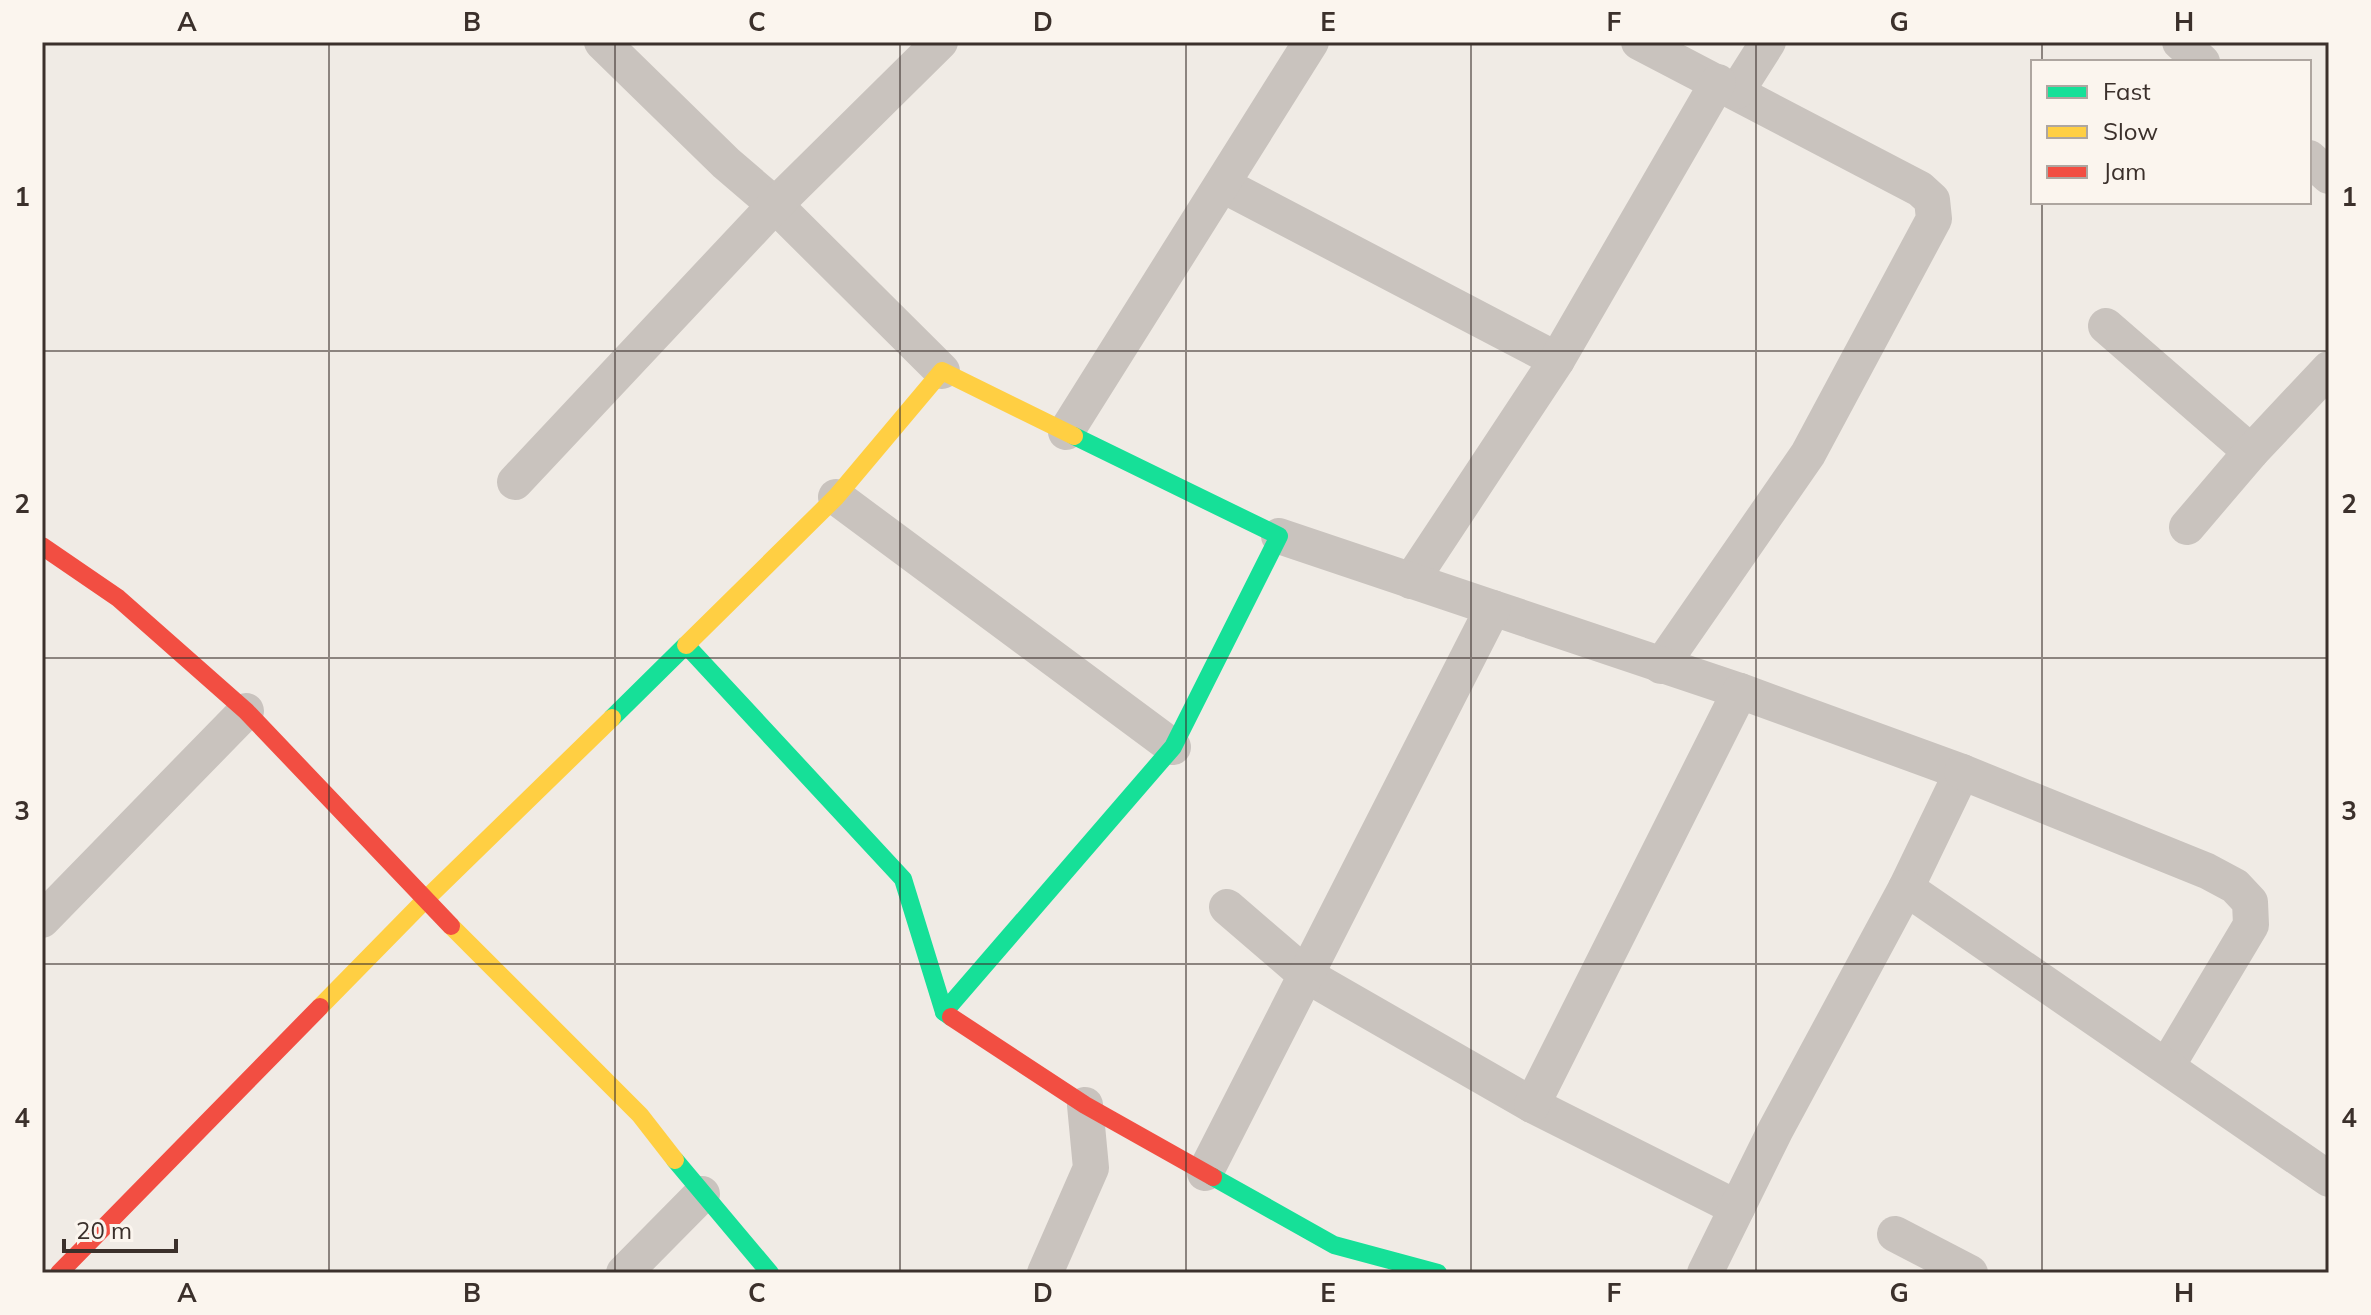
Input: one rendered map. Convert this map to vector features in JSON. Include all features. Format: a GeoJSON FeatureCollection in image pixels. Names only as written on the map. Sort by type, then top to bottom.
{"type":"FeatureCollection","features":[{"type":"Feature","properties":{"kind":"street"},"geometry":{"type":"LineString","coordinates":[[602,42],[726,163],[775,205],[942,371],[1279,536],[1740,691],[1962,772],[2207,871],[2235,886],[2250,902],[2251,925],[2167,1066]]}},
{"type":"Feature","properties":{"kind":"street"},"geometry":{"type":"LineString","coordinates":[[515,482],[775,205],[940,42]]}},
{"type":"Feature","properties":{"kind":"street"},"geometry":{"type":"LineString","coordinates":[[1066,432],[1311,42]]}},
{"type":"Feature","properties":{"kind":"street"},"geometry":{"type":"LineString","coordinates":[[1639,42],[1920,189],[1932,200],[1934,219],[1808,454],[1661,666]]}},
{"type":"Feature","properties":{"kind":"street"},"geometry":{"type":"LineString","coordinates":[[1411,581],[1557,360],[1727,87],[1768,42]]}},
{"type":"Feature","properties":{"kind":"street"},"geometry":{"type":"LineString","coordinates":[[2180,42],[2200,60]]}},
{"type":"Feature","properties":{"kind":"street"},"geometry":{"type":"LineString","coordinates":[[2311,160],[2329,176]]}},
{"type":"Feature","properties":{"kind":"street"},"geometry":{"type":"LineString","coordinates":[[1223,185],[1557,360]]}},
{"type":"Feature","properties":{"kind":"street"},"geometry":{"type":"LineString","coordinates":[[2106,326],[2251,452]]}},
{"type":"Feature","properties":{"kind":"street"},"geometry":{"type":"LineString","coordinates":[[2187,527],[2251,452],[2329,369]]}},
{"type":"Feature","properties":{"kind":"street"},"geometry":{"type":"LineString","coordinates":[[59,1273],[425,900],[836,497],[942,371]]}},
{"type":"Feature","properties":{"kind":"street"},"geometry":{"type":"LineString","coordinates":[[836,497],[1173,747]]}},
{"type":"Feature","properties":{"kind":"street"},"geometry":{"type":"LineString","coordinates":[[944,1012],[1173,747],[1279,536]]}},
{"type":"Feature","properties":{"kind":"street"},"geometry":{"type":"LineString","coordinates":[[42,546],[118,598],[246,711],[425,900],[640,1115],[770,1273]]}},
{"type":"Feature","properties":{"kind":"street"},"geometry":{"type":"LineString","coordinates":[[1205,1173],[1493,608]]}},
{"type":"Feature","properties":{"kind":"street"},"geometry":{"type":"LineString","coordinates":[[686,645],[903,879],[944,1012],[1085,1105],[1334,1245],[1438,1273]]}},
{"type":"Feature","properties":{"kind":"street"},"geometry":{"type":"LineString","coordinates":[[1532,1105],[1740,691]]}},
{"type":"Feature","properties":{"kind":"street"},"geometry":{"type":"LineString","coordinates":[[42,920],[246,711]]}},
{"type":"Feature","properties":{"kind":"street"},"geometry":{"type":"LineString","coordinates":[[1705,1273],[1775,1131],[1906,888],[1962,772]]}},
{"type":"Feature","properties":{"kind":"street"},"geometry":{"type":"LineString","coordinates":[[1906,888],[2329,1179]]}},
{"type":"Feature","properties":{"kind":"street"},"geometry":{"type":"LineString","coordinates":[[1227,907],[1306,975],[1532,1105],[1737,1208]]}},
{"type":"Feature","properties":{"kind":"street"},"geometry":{"type":"LineString","coordinates":[[1045,1273],[1091,1168],[1085,1105]]}},
{"type":"Feature","properties":{"kind":"street"},"geometry":{"type":"LineString","coordinates":[[624,1273],[702,1194]]}},
{"type":"Feature","properties":{"kind":"street"},"geometry":{"type":"LineString","coordinates":[[1895,1234],[1970,1273]]}},
{"type":"Feature","properties":{"kind":"traffic: fast"},"geometry":{"type":"LineString","coordinates":[[944,1012],[1173,747],[1279,536],[1074,436]]}},
{"type":"Feature","properties":{"kind":"traffic: fast"},"geometry":{"type":"LineString","coordinates":[[612,718],[686,645],[903,879],[944,1012],[951,1017]]}},
{"type":"Feature","properties":{"kind":"traffic: fast"},"geometry":{"type":"LineString","coordinates":[[675,1160],[770,1273]]}},
{"type":"Feature","properties":{"kind":"traffic: fast"},"geometry":{"type":"LineString","coordinates":[[1213,1177],[1334,1245],[1438,1273]]}},
{"type":"Feature","properties":{"kind":"traffic: slow"},"geometry":{"type":"LineString","coordinates":[[686,645],[836,497],[942,371],[1074,436]]}},
{"type":"Feature","properties":{"kind":"traffic: slow"},"geometry":{"type":"LineString","coordinates":[[320,1007],[612,718]]}},
{"type":"Feature","properties":{"kind":"traffic: slow"},"geometry":{"type":"LineString","coordinates":[[451,926],[640,1115],[675,1160]]}},
{"type":"Feature","properties":{"kind":"traffic: jam"},"geometry":{"type":"LineString","coordinates":[[42,546],[118,598],[246,711],[451,926]]}},
{"type":"Feature","properties":{"kind":"traffic: jam"},"geometry":{"type":"LineString","coordinates":[[59,1273],[320,1007]]}},
{"type":"Feature","properties":{"kind":"traffic: jam"},"geometry":{"type":"LineString","coordinates":[[951,1017],[1085,1105],[1213,1177]]}}]}
